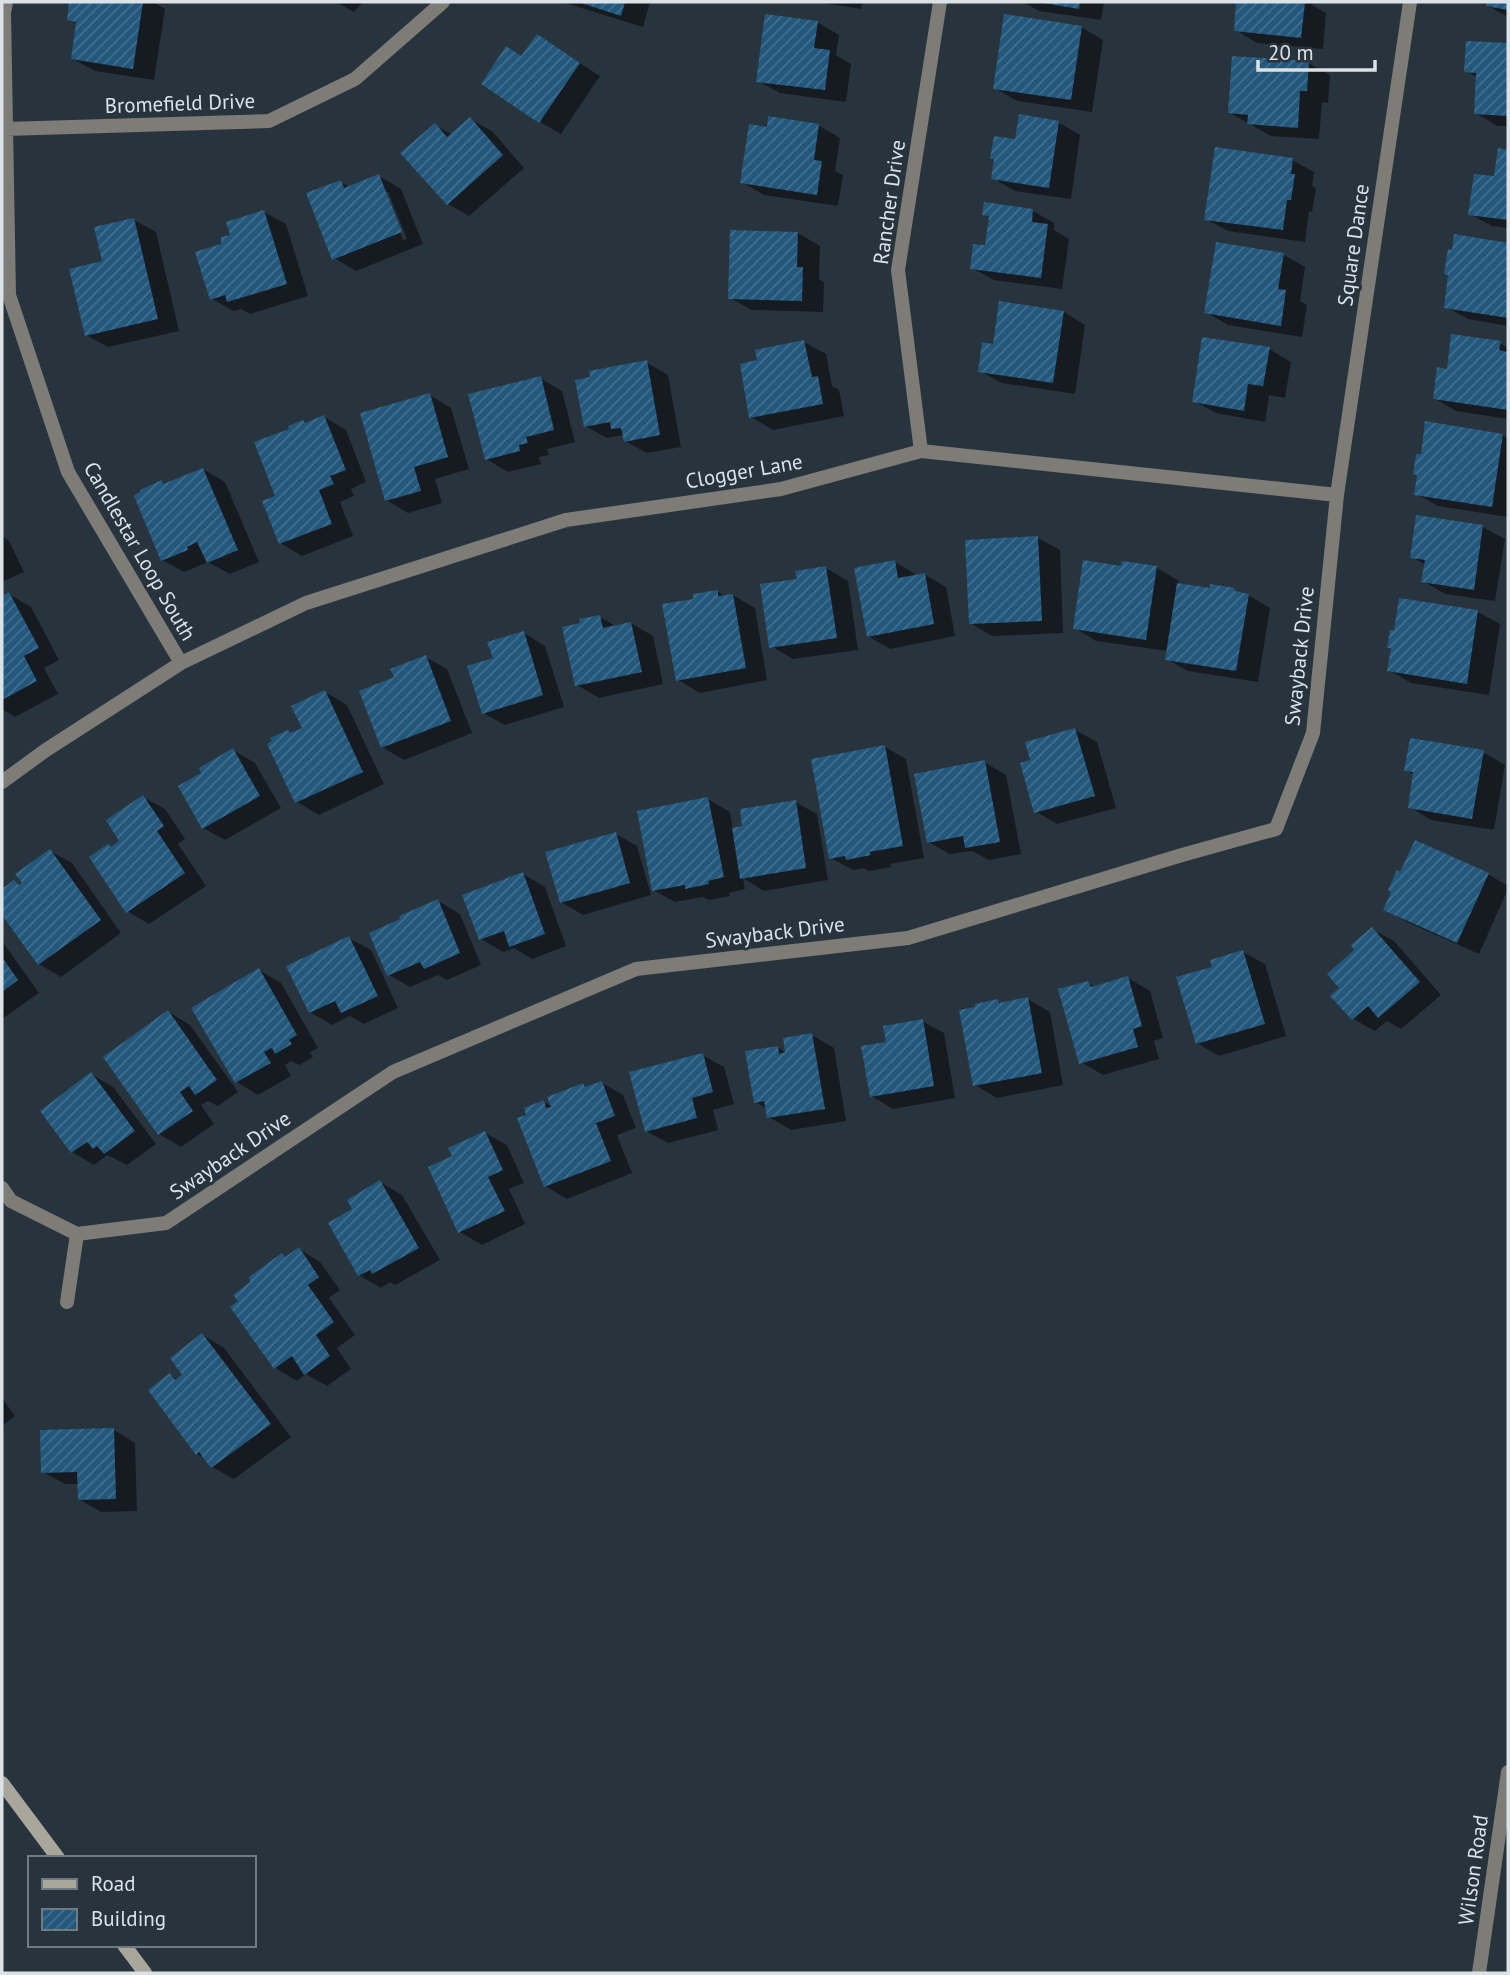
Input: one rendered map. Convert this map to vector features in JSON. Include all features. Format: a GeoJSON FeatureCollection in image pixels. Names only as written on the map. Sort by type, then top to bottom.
{"type":"FeatureCollection","features":[{"type":"Feature","properties":{"kind":"main road"},"geometry":{"type":"LineString","coordinates":[[2,1783],[57,1856]]}},
{"type":"Feature","properties":{"kind":"main road"},"geometry":{"type":"LineString","coordinates":[[126,1947],[145,1973]]}},
{"type":"Feature","properties":{"kind":"street","name":"Candlestar Loop South"},"geometry":{"type":"LineString","coordinates":[[2,782],[46,750],[181,663],[68,472],[9,295],[5,129],[6,2]]}},
{"type":"Feature","properties":{"kind":"street","name":"Bromefield Drive"},"geometry":{"type":"LineString","coordinates":[[5,129],[269,121],[355,79],[443,2]]}},
{"type":"Feature","properties":{"kind":"street","name":"Rancher Drive"},"geometry":{"type":"LineString","coordinates":[[921,451],[898,270],[940,2]]}},
{"type":"Feature","properties":{"kind":"street","name":"Square Dance"},"geometry":{"type":"LineString","coordinates":[[1337,495],[1410,2]]}},
{"type":"Feature","properties":{"kind":"street","name":"Clogger Lane"},"geometry":{"type":"LineString","coordinates":[[181,663],[306,603],[566,520],[781,489],[921,451],[1337,495]]}},
{"type":"Feature","properties":{"kind":"street","name":"Swayback Drive"},"geometry":{"type":"LineString","coordinates":[[77,1234],[166,1223],[393,1072],[636,969],[908,938],[1276,829],[1313,733],[1337,495]]}},
{"type":"Feature","properties":{"kind":"street"},"geometry":{"type":"LineString","coordinates":[[2,1188],[10,1201],[77,1234],[67,1302]]}},
{"type":"Feature","properties":{"kind":"street","name":"Wilson Road"},"geometry":{"type":"LineString","coordinates":[[1479,1973],[1508,1772]]}},
{"type":"Feature","properties":{"kind":"building"},"geometry":{"type":"Polygon","coordinates":[[[69,2],[143,2],[133,69],[71,59],[76,22],[67,20],[69,2]]]}},
{"type":"Feature","properties":{"kind":"building"},"geometry":{"type":"Polygon","coordinates":[[[578,2],[625,2],[621,16],[578,2]]]}},
{"type":"Feature","properties":{"kind":"building"},"geometry":{"type":"Polygon","coordinates":[[[1043,2],[1080,2],[1079,9],[1043,2]]]}},
{"type":"Feature","properties":{"kind":"building"},"geometry":{"type":"Polygon","coordinates":[[[1236,2],[1305,2],[1301,38],[1234,31],[1236,2]]]}},
{"type":"Feature","properties":{"kind":"building"},"geometry":{"type":"Polygon","coordinates":[[[1487,2],[1508,2],[1508,10],[1486,6],[1487,2]]]}},
{"type":"Feature","properties":{"kind":"building"},"geometry":{"type":"Polygon","coordinates":[[[765,14],[818,21],[814,48],[830,50],[825,90],[756,82],[765,14]]]}},
{"type":"Feature","properties":{"kind":"building"},"geometry":{"type":"Polygon","coordinates":[[[1004,14],[1082,26],[1071,100],[993,89],[1004,14]]]}},
{"type":"Feature","properties":{"kind":"building"},"geometry":{"type":"Polygon","coordinates":[[[537,34],[580,63],[539,123],[481,84],[506,46],[521,56],[537,34]]]}},
{"type":"Feature","properties":{"kind":"building"},"geometry":{"type":"Polygon","coordinates":[[[1466,41],[1508,43],[1508,116],[1474,114],[1476,73],[1464,72],[1466,41]]]}},
{"type":"Feature","properties":{"kind":"building"},"geometry":{"type":"Polygon","coordinates":[[[1232,56],[1309,61],[1307,91],[1300,91],[1298,128],[1247,124],[1248,115],[1228,113],[1232,56]]]}},
{"type":"Feature","properties":{"kind":"building"},"geometry":{"type":"Polygon","coordinates":[[[1019,114],[1059,121],[1049,188],[991,179],[994,159],[990,159],[994,136],[1015,139],[1019,114]]]}},
{"type":"Feature","properties":{"kind":"building"},"geometry":{"type":"Polygon","coordinates":[[[768,116],[819,124],[814,160],[822,161],[817,195],[740,183],[749,124],[767,127],[768,116]]]}},
{"type":"Feature","properties":{"kind":"building"},"geometry":{"type":"Polygon","coordinates":[[[470,117],[503,155],[447,205],[400,153],[435,123],[447,137],[470,117]]]}},
{"type":"Feature","properties":{"kind":"building"},"geometry":{"type":"Polygon","coordinates":[[[1215,147],[1293,158],[1291,174],[1295,174],[1291,200],[1287,200],[1283,230],[1204,220],[1215,147]]]}},
{"type":"Feature","properties":{"kind":"building"},"geometry":{"type":"Polygon","coordinates":[[[1498,148],[1508,150],[1508,220],[1468,215],[1474,174],[1494,176],[1498,148]]]}},
{"type":"Feature","properties":{"kind":"building"},"geometry":{"type":"Polygon","coordinates":[[[379,174],[402,232],[332,260],[306,193],[341,180],[344,188],[379,174]]]}},
{"type":"Feature","properties":{"kind":"building"},"geometry":{"type":"Polygon","coordinates":[[[984,202],[1033,209],[1032,222],[1048,224],[1041,278],[970,269],[973,244],[985,245],[989,216],[982,215],[984,202]]]}},
{"type":"Feature","properties":{"kind":"building"},"geometry":{"type":"Polygon","coordinates":[[[264,210],[287,284],[227,302],[225,295],[210,300],[195,252],[221,244],[221,237],[230,235],[226,222],[264,210]]]}},
{"type":"Feature","properties":{"kind":"building"},"geometry":{"type":"Polygon","coordinates":[[[134,218],[158,319],[85,336],[69,269],[102,261],[94,227],[134,218]]]}},
{"type":"Feature","properties":{"kind":"building"},"geometry":{"type":"Polygon","coordinates":[[[730,230],[798,232],[797,267],[803,267],[802,301],[728,299],[730,230]]]}},
{"type":"Feature","properties":{"kind":"building"},"geometry":{"type":"Polygon","coordinates":[[[1454,234],[1508,243],[1508,318],[1444,308],[1448,275],[1444,274],[1448,249],[1452,250],[1454,234]]]}},
{"type":"Feature","properties":{"kind":"building"},"geometry":{"type":"Polygon","coordinates":[[[1216,242],[1284,253],[1278,289],[1286,290],[1281,326],[1204,313],[1216,242]]]}},
{"type":"Feature","properties":{"kind":"building"},"geometry":{"type":"Polygon","coordinates":[[[999,301],[1064,311],[1053,383],[978,372],[982,342],[993,344],[999,301]]]}},
{"type":"Feature","properties":{"kind":"building"},"geometry":{"type":"Polygon","coordinates":[[[1451,334],[1501,341],[1499,350],[1508,352],[1508,410],[1433,399],[1437,367],[1447,369],[1451,334]]]}},
{"type":"Feature","properties":{"kind":"building"},"geometry":{"type":"Polygon","coordinates":[[[1202,337],[1270,347],[1263,386],[1248,384],[1244,411],[1192,402],[1202,337]]]}},
{"type":"Feature","properties":{"kind":"building"},"geometry":{"type":"Polygon","coordinates":[[[804,340],[812,377],[818,376],[823,404],[749,418],[740,364],[757,360],[755,350],[804,340]]]}},
{"type":"Feature","properties":{"kind":"building"},"geometry":{"type":"Polygon","coordinates":[[[647,360],[660,435],[624,442],[621,428],[611,429],[610,422],[584,427],[575,380],[590,377],[589,371],[647,360]]]}},
{"type":"Feature","properties":{"kind":"building"},"geometry":{"type":"Polygon","coordinates":[[[541,376],[554,430],[526,437],[528,443],[519,445],[520,451],[485,460],[468,394],[541,376]]]}},
{"type":"Feature","properties":{"kind":"building"},"geometry":{"type":"Polygon","coordinates":[[[430,393],[448,457],[414,467],[421,491],[385,501],[360,413],[430,393]]]}},
{"type":"Feature","properties":{"kind":"building"},"geometry":{"type":"Polygon","coordinates":[[[324,415],[346,470],[330,476],[334,484],[319,490],[332,524],[279,544],[262,501],[275,496],[254,442],[289,429],[288,426],[303,420],[305,423],[324,415]]]}},
{"type":"Feature","properties":{"kind":"building"},"geometry":{"type":"Polygon","coordinates":[[[1425,421],[1503,434],[1492,507],[1414,495],[1417,475],[1413,474],[1416,454],[1421,454],[1425,421]]]}},
{"type":"Feature","properties":{"kind":"building"},"geometry":{"type":"Polygon","coordinates":[[[203,468],[238,550],[207,563],[197,542],[187,547],[188,550],[161,561],[134,496],[140,490],[162,480],[163,484],[203,468]]]}},
{"type":"Feature","properties":{"kind":"building"},"geometry":{"type":"Polygon","coordinates":[[[1416,515],[1483,525],[1474,590],[1421,582],[1425,560],[1410,558],[1416,515]]]}},
{"type":"Feature","properties":{"kind":"building"},"geometry":{"type":"Polygon","coordinates":[[[1038,536],[1042,621],[969,624],[965,540],[1038,536]]]}},
{"type":"Feature","properties":{"kind":"building"},"geometry":{"type":"Polygon","coordinates":[[[895,560],[898,578],[925,573],[934,624],[867,637],[854,568],[895,560]]]}},
{"type":"Feature","properties":{"kind":"building"},"geometry":{"type":"Polygon","coordinates":[[[1083,560],[1121,566],[1122,561],[1157,566],[1146,640],[1073,629],[1083,560]]]}},
{"type":"Feature","properties":{"kind":"building"},"geometry":{"type":"Polygon","coordinates":[[[826,566],[837,638],[769,648],[760,584],[797,579],[795,571],[826,566]]]}},
{"type":"Feature","properties":{"kind":"building"},"geometry":{"type":"Polygon","coordinates":[[[1177,583],[1210,588],[1210,584],[1249,594],[1236,671],[1165,660],[1177,583]]]}},
{"type":"Feature","properties":{"kind":"building"},"geometry":{"type":"Polygon","coordinates":[[[718,590],[718,596],[733,594],[746,668],[676,681],[662,604],[693,599],[693,594],[718,590]]]}},
{"type":"Feature","properties":{"kind":"building"},"geometry":{"type":"Polygon","coordinates":[[[9,592],[39,648],[24,656],[37,681],[2,700],[2,596],[9,592]]]}},
{"type":"Feature","properties":{"kind":"building"},"geometry":{"type":"Polygon","coordinates":[[[1399,598],[1478,610],[1467,684],[1387,671],[1391,648],[1387,648],[1390,630],[1394,630],[1399,598]]]}},
{"type":"Feature","properties":{"kind":"building"},"geometry":{"type":"Polygon","coordinates":[[[600,615],[603,628],[631,622],[642,672],[575,686],[562,627],[580,623],[579,619],[600,615]]]}},
{"type":"Feature","properties":{"kind":"building"},"geometry":{"type":"Polygon","coordinates":[[[524,631],[543,695],[482,714],[467,666],[493,658],[487,642],[524,631]]]}},
{"type":"Feature","properties":{"kind":"building"},"geometry":{"type":"Polygon","coordinates":[[[426,655],[451,721],[381,748],[359,691],[394,677],[390,669],[426,655]]]}},
{"type":"Feature","properties":{"kind":"building"},"geometry":{"type":"Polygon","coordinates":[[[325,690],[363,772],[295,803],[267,744],[272,741],[270,738],[288,730],[290,733],[302,728],[291,706],[325,690]]]}},
{"type":"Feature","properties":{"kind":"building"},"geometry":{"type":"Polygon","coordinates":[[[1075,728],[1095,796],[1034,813],[1020,763],[1030,760],[1025,742],[1075,728]]]}},
{"type":"Feature","properties":{"kind":"building"},"geometry":{"type":"Polygon","coordinates":[[[1410,738],[1484,750],[1472,819],[1408,808],[1413,772],[1404,771],[1410,738]]]}},
{"type":"Feature","properties":{"kind":"building"},"geometry":{"type":"Polygon","coordinates":[[[885,745],[903,846],[869,852],[871,855],[846,860],[845,856],[829,859],[811,759],[885,745]]]}},
{"type":"Feature","properties":{"kind":"building"},"geometry":{"type":"Polygon","coordinates":[[[233,748],[260,796],[202,829],[178,786],[201,773],[199,768],[233,748]]]}},
{"type":"Feature","properties":{"kind":"building"},"geometry":{"type":"Polygon","coordinates":[[[985,760],[1000,842],[965,848],[963,836],[927,843],[914,774],[985,760]]]}},
{"type":"Feature","properties":{"kind":"building"},"geometry":{"type":"Polygon","coordinates":[[[143,795],[164,826],[157,831],[185,873],[126,913],[89,857],[108,844],[111,847],[119,841],[106,820],[143,795]]]}},
{"type":"Feature","properties":{"kind":"building"},"geometry":{"type":"Polygon","coordinates":[[[708,797],[724,877],[708,881],[709,884],[685,889],[685,885],[652,891],[637,811],[708,797]]]}},
{"type":"Feature","properties":{"kind":"building"},"geometry":{"type":"Polygon","coordinates":[[[796,800],[806,868],[740,879],[732,828],[742,826],[740,809],[796,800]]]}},
{"type":"Feature","properties":{"kind":"building"},"geometry":{"type":"Polygon","coordinates":[[[616,832],[630,883],[560,903],[545,852],[616,832]]]}},
{"type":"Feature","properties":{"kind":"building"},"geometry":{"type":"Polygon","coordinates":[[[1415,840],[1489,873],[1457,943],[1383,910],[1397,870],[1400,872],[1415,840]]]}},
{"type":"Feature","properties":{"kind":"building"},"geometry":{"type":"Polygon","coordinates":[[[50,849],[101,920],[38,965],[2,915],[2,889],[14,880],[19,885],[22,883],[15,874],[50,849]]]}},
{"type":"Feature","properties":{"kind":"building"},"geometry":{"type":"Polygon","coordinates":[[[523,872],[545,934],[509,947],[504,931],[479,940],[462,895],[523,872]]]}},
{"type":"Feature","properties":{"kind":"building"},"geometry":{"type":"Polygon","coordinates":[[[438,899],[460,953],[424,969],[420,962],[387,976],[369,933],[438,899]]]}},
{"type":"Feature","properties":{"kind":"building"},"geometry":{"type":"Polygon","coordinates":[[[1372,927],[1420,982],[1378,1018],[1368,1006],[1352,1020],[1330,996],[1339,988],[1327,974],[1354,950],[1351,945],[1372,927]]]}},
{"type":"Feature","properties":{"kind":"building"},"geometry":{"type":"Polygon","coordinates":[[[349,936],[378,996],[341,1013],[335,1001],[309,1013],[286,966],[349,936]]]}},
{"type":"Feature","properties":{"kind":"building"},"geometry":{"type":"Polygon","coordinates":[[[1243,950],[1265,1024],[1196,1044],[1176,977],[1212,967],[1210,960],[1243,950]]]}},
{"type":"Feature","properties":{"kind":"building"},"geometry":{"type":"Polygon","coordinates":[[[2,957],[18,980],[2,992],[2,957]]]}},
{"type":"Feature","properties":{"kind":"building"},"geometry":{"type":"Polygon","coordinates":[[[259,968],[297,1035],[289,1040],[292,1044],[275,1054],[272,1048],[264,1052],[271,1063],[235,1083],[191,1008],[259,968]]]}},
{"type":"Feature","properties":{"kind":"building"},"geometry":{"type":"Polygon","coordinates":[[[1128,976],[1142,1026],[1133,1029],[1138,1047],[1079,1064],[1058,989],[1088,981],[1091,987],[1128,976]]]}},
{"type":"Feature","properties":{"kind":"building"},"geometry":{"type":"Polygon","coordinates":[[[1028,997],[1042,1073],[973,1086],[959,1010],[998,999],[999,1003],[1028,997]]]}},
{"type":"Feature","properties":{"kind":"building"},"geometry":{"type":"Polygon","coordinates":[[[168,1010],[217,1080],[195,1095],[189,1086],[180,1092],[193,1111],[158,1135],[103,1057],[168,1010]]]}},
{"type":"Feature","properties":{"kind":"building"},"geometry":{"type":"Polygon","coordinates":[[[923,1019],[934,1086],[870,1097],[861,1046],[886,1042],[883,1026],[923,1019]]]}},
{"type":"Feature","properties":{"kind":"building"},"geometry":{"type":"Polygon","coordinates":[[[812,1033],[825,1109],[767,1118],[764,1101],[754,1103],[745,1051],[778,1046],[779,1054],[785,1052],[783,1038],[812,1033]]]}},
{"type":"Feature","properties":{"kind":"building"},"geometry":{"type":"Polygon","coordinates":[[[703,1053],[713,1092],[692,1098],[697,1118],[645,1132],[629,1072],[703,1053]]]}},
{"type":"Feature","properties":{"kind":"building"},"geometry":{"type":"Polygon","coordinates":[[[91,1072],[135,1131],[104,1154],[97,1146],[93,1149],[87,1142],[71,1153],[40,1111],[91,1072]]]}},
{"type":"Feature","properties":{"kind":"building"},"geometry":{"type":"Polygon","coordinates":[[[602,1081],[615,1116],[596,1123],[611,1161],[544,1187],[517,1118],[526,1115],[524,1108],[544,1100],[546,1108],[551,1107],[547,1097],[583,1083],[585,1087],[602,1081]]]}},
{"type":"Feature","properties":{"kind":"building"},"geometry":{"type":"Polygon","coordinates":[[[485,1131],[503,1170],[488,1177],[505,1211],[458,1233],[428,1167],[452,1156],[448,1148],[485,1131]]]}},
{"type":"Feature","properties":{"kind":"building"},"geometry":{"type":"Polygon","coordinates":[[[380,1180],[419,1248],[372,1274],[370,1270],[358,1276],[328,1223],[352,1209],[347,1200],[380,1180]]]}},
{"type":"Feature","properties":{"kind":"building"},"geometry":{"type":"Polygon","coordinates":[[[299,1247],[319,1277],[308,1285],[334,1322],[316,1335],[330,1356],[304,1375],[292,1356],[274,1369],[230,1307],[238,1301],[233,1295],[250,1282],[249,1277],[282,1253],[285,1257],[299,1247]]]}},
{"type":"Feature","properties":{"kind":"building"},"geometry":{"type":"Polygon","coordinates":[[[202,1333],[271,1424],[211,1468],[199,1452],[196,1455],[148,1390],[170,1373],[175,1380],[182,1375],[170,1358],[202,1333]]]}},
{"type":"Feature","properties":{"kind":"building"},"geometry":{"type":"Polygon","coordinates":[[[114,1428],[116,1499],[78,1500],[77,1472],[41,1473],[40,1430],[114,1428]]]}}]}
